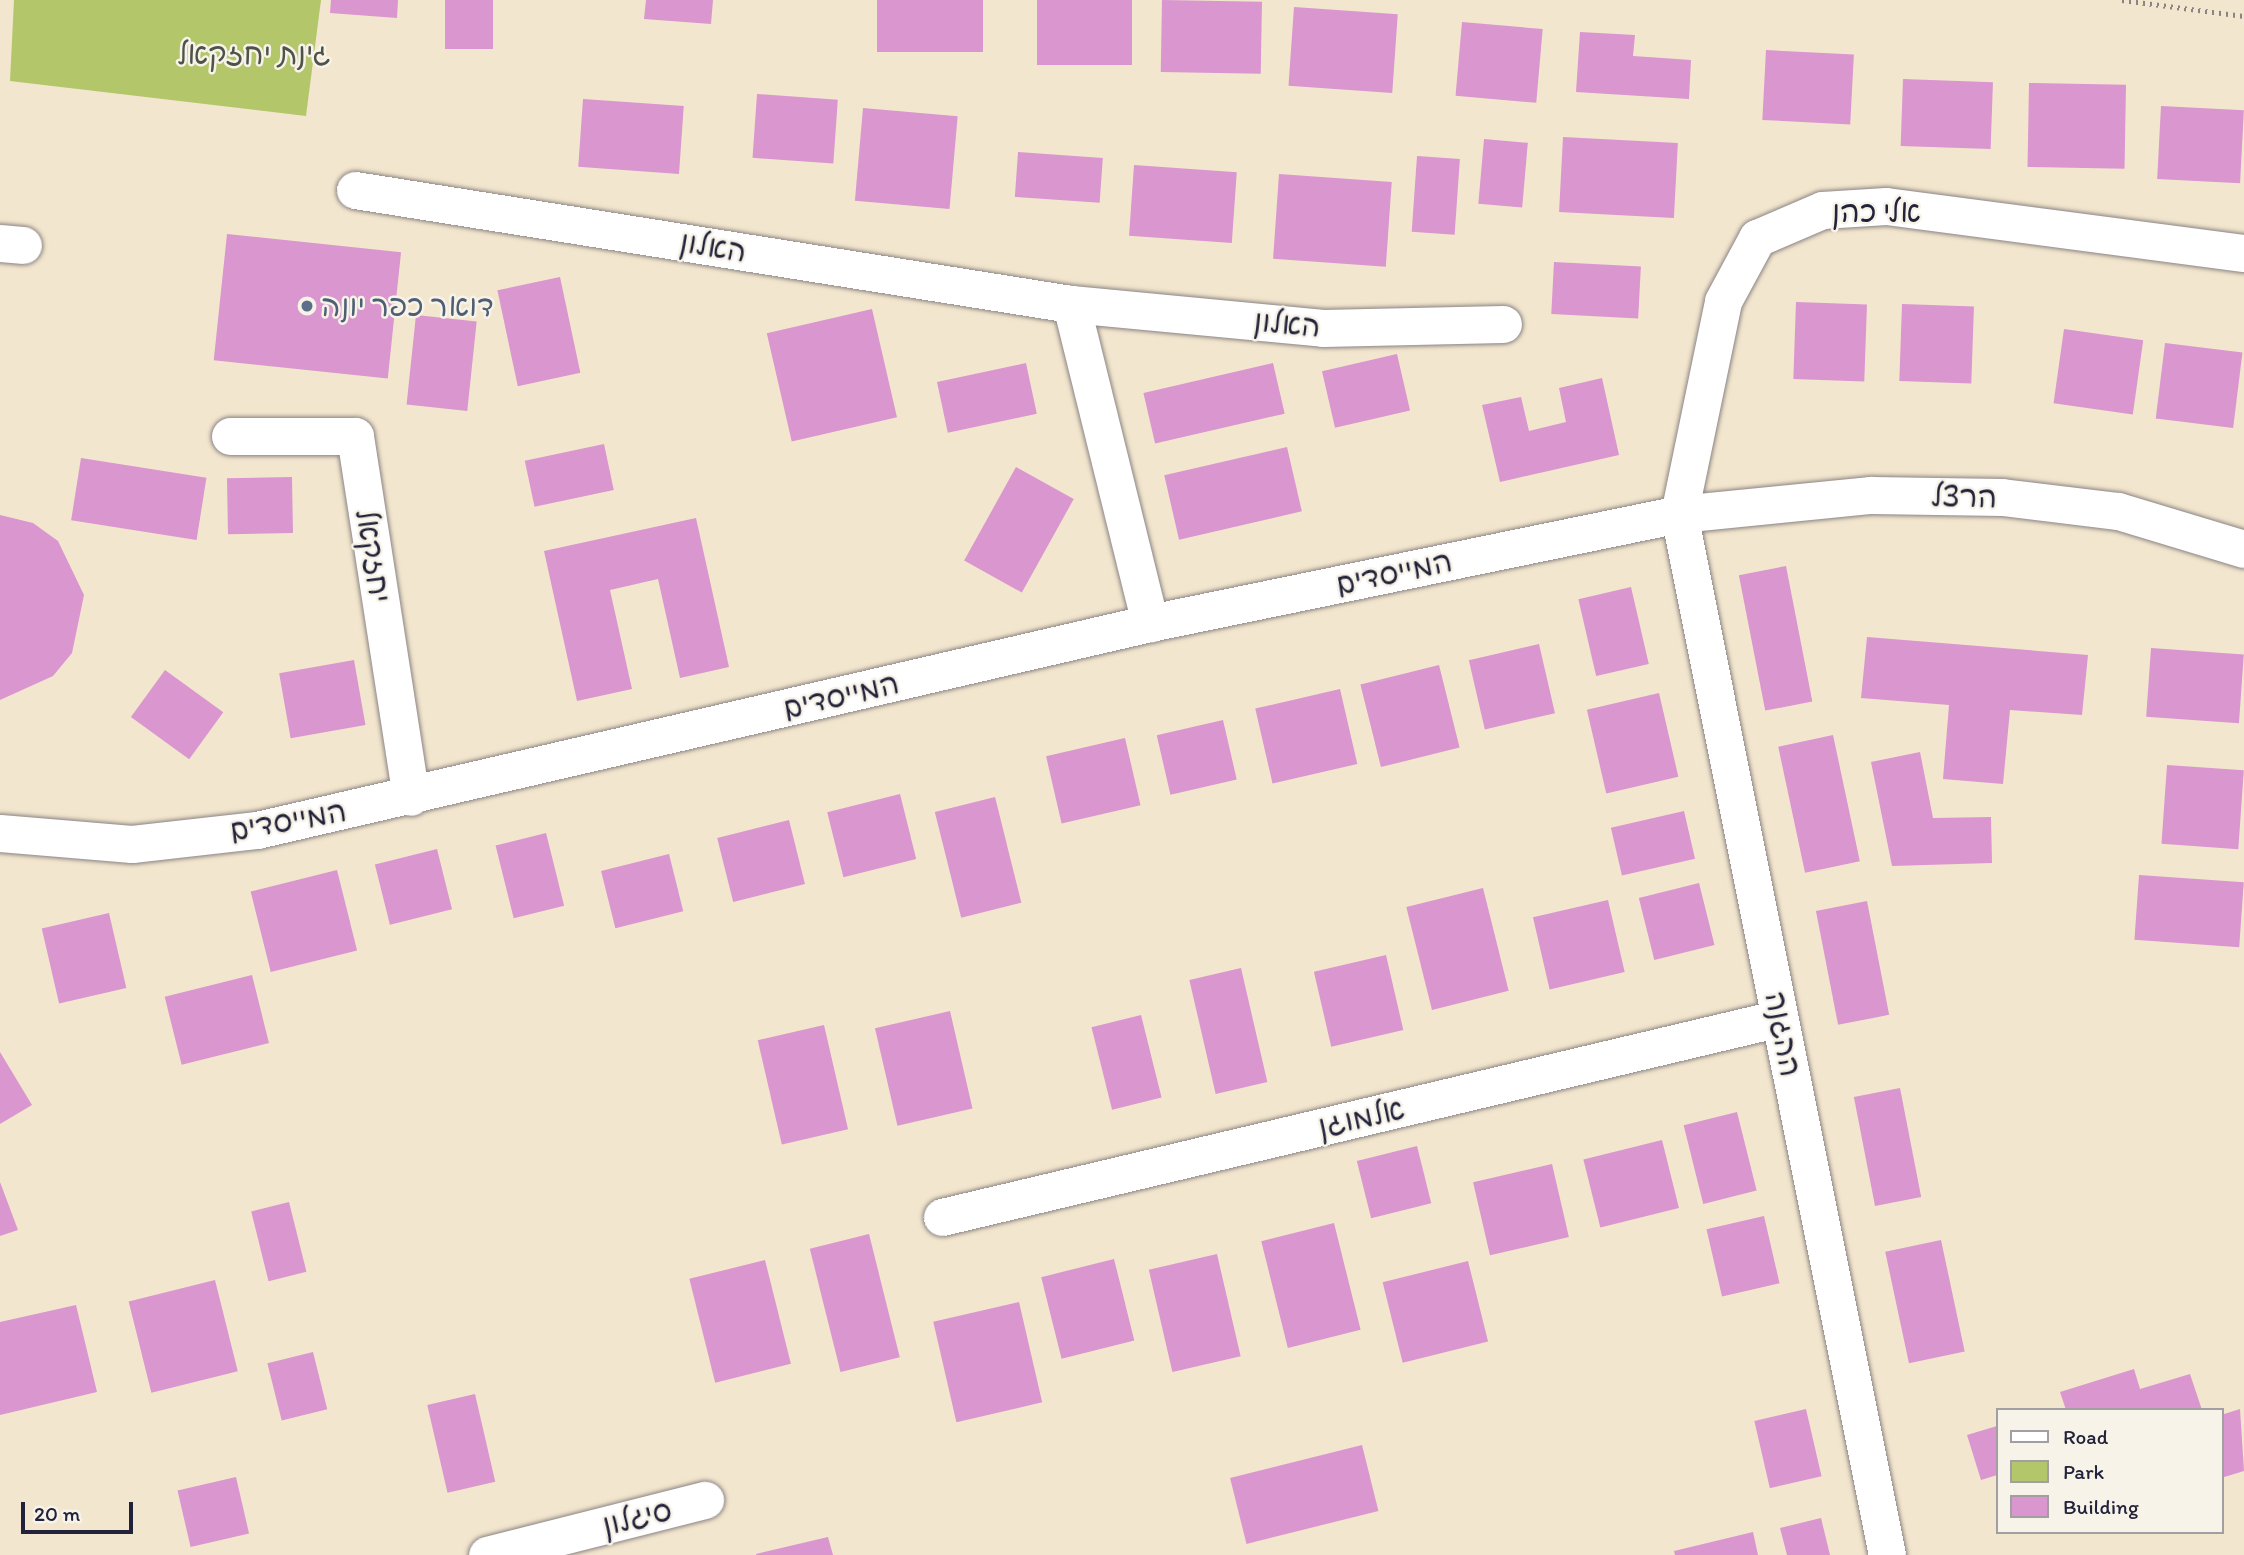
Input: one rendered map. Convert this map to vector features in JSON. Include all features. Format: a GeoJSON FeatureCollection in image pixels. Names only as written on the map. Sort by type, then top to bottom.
{"type":"FeatureCollection","features":[{"type":"Feature","properties":{"kind":"street","name":"האלון"},"geometry":{"type":"LineString","coordinates":[[355,190],[1071,304],[1323,328],[1503,324]]}},
{"type":"Feature","properties":{"kind":"street","name":"אלי כהן"},"geometry":{"type":"LineString","coordinates":[[1679,514],[1723,301],[1756,238],[1822,210],[1886,206],[2244,253]]}},
{"type":"Feature","properties":{"kind":"street"},"geometry":{"type":"LineString","coordinates":[[1071,304],[1150,623]]}},
{"type":"Feature","properties":{"kind":"street","name":"יחזקאל"},"geometry":{"type":"LineString","coordinates":[[230,436],[355,436],[411,797]]}},
{"type":"Feature","properties":{"kind":"street","name":"הרצל"},"geometry":{"type":"LineString","coordinates":[[1679,514],[1871,495],[2002,497],[2118,511],[2244,549]]}},
{"type":"Feature","properties":{"kind":"street","name":"המייסדים"},"geometry":{"type":"LineString","coordinates":[[0,833],[132,844],[257,830],[411,797],[1150,623],[1679,514]]}},
{"type":"Feature","properties":{"kind":"street","name":"ההגנה"},"geometry":{"type":"LineString","coordinates":[[1679,514],[1887,1555]]}},
{"type":"Feature","properties":{"kind":"street","name":"אלמוגן"},"geometry":{"type":"LineString","coordinates":[[942,1217],[1780,1018]]}},
{"type":"Feature","properties":{"kind":"street","name":"סיגלון"},"geometry":{"type":"LineString","coordinates":[[487,1555],[705,1500]]}},
{"type":"Feature","properties":{"kind":"path"},"geometry":{"type":"LineString","coordinates":[[2122,0],[2244,16]]}},
{"type":"Feature","properties":{"kind":"green space","name":"גינת יחזקאל"},"geometry":{"type":"Polygon","coordinates":[[[14,0],[321,0],[306,116],[10,81],[14,0]]]}},
{"type":"Feature","properties":{"kind":"building"},"geometry":{"type":"Polygon","coordinates":[[[331,0],[398,0],[397,18],[330,13],[331,0]]]}},
{"type":"Feature","properties":{"kind":"building"},"geometry":{"type":"Polygon","coordinates":[[[445,0],[493,0],[493,49],[445,49],[445,0]]]}},
{"type":"Feature","properties":{"kind":"building"},"geometry":{"type":"Polygon","coordinates":[[[646,0],[713,0],[711,24],[644,19],[646,0]]]}},
{"type":"Feature","properties":{"kind":"building"},"geometry":{"type":"Polygon","coordinates":[[[877,0],[983,0],[983,52],[877,52],[877,0]]]}},
{"type":"Feature","properties":{"kind":"building"},"geometry":{"type":"Polygon","coordinates":[[[1037,0],[1132,0],[1132,65],[1037,65],[1037,0]]]}},
{"type":"Feature","properties":{"kind":"building"},"geometry":{"type":"Polygon","coordinates":[[[1162,0],[1262,2],[1261,74],[1161,72],[1162,0]]]}},
{"type":"Feature","properties":{"kind":"building"},"geometry":{"type":"Polygon","coordinates":[[[1294,7],[1398,14],[1392,93],[1288,86],[1294,7]]]}},
{"type":"Feature","properties":{"kind":"building"},"geometry":{"type":"Polygon","coordinates":[[[1462,22],[1543,29],[1536,103],[1456,96],[1462,22]]]}},
{"type":"Feature","properties":{"kind":"building"},"geometry":{"type":"Polygon","coordinates":[[[1580,32],[1635,35],[1633,56],[1691,60],[1689,99],[1576,92],[1580,32]]]}},
{"type":"Feature","properties":{"kind":"building"},"geometry":{"type":"Polygon","coordinates":[[[1766,50],[1854,55],[1850,125],[1762,120],[1766,50]]]}},
{"type":"Feature","properties":{"kind":"building"},"geometry":{"type":"Polygon","coordinates":[[[1903,79],[1993,82],[1991,149],[1901,146],[1903,79]]]}},
{"type":"Feature","properties":{"kind":"building"},"geometry":{"type":"Polygon","coordinates":[[[2029,83],[2126,85],[2125,169],[2028,167],[2029,83]]]}},
{"type":"Feature","properties":{"kind":"building"},"geometry":{"type":"Polygon","coordinates":[[[757,94],[838,100],[833,163],[753,158],[757,94]]]}},
{"type":"Feature","properties":{"kind":"building"},"geometry":{"type":"Polygon","coordinates":[[[583,99],[684,106],[679,174],[578,167],[583,99]]]}},
{"type":"Feature","properties":{"kind":"building"},"geometry":{"type":"Polygon","coordinates":[[[2161,106],[2244,110],[2240,183],[2157,179],[2161,106]]]}},
{"type":"Feature","properties":{"kind":"building"},"geometry":{"type":"Polygon","coordinates":[[[863,108],[958,116],[950,209],[855,201],[863,108]]]}},
{"type":"Feature","properties":{"kind":"building"},"geometry":{"type":"Polygon","coordinates":[[[1563,137],[1678,143],[1674,218],[1559,212],[1563,137]]]}},
{"type":"Feature","properties":{"kind":"building"},"geometry":{"type":"Polygon","coordinates":[[[1484,139],[1528,143],[1522,208],[1478,204],[1484,139]]]}},
{"type":"Feature","properties":{"kind":"building"},"geometry":{"type":"Polygon","coordinates":[[[1018,152],[1103,158],[1100,203],[1015,197],[1018,152]]]}},
{"type":"Feature","properties":{"kind":"building"},"geometry":{"type":"Polygon","coordinates":[[[1417,156],[1460,159],[1455,235],[1412,232],[1417,156]]]}},
{"type":"Feature","properties":{"kind":"building"},"geometry":{"type":"Polygon","coordinates":[[[1134,165],[1237,172],[1232,243],[1129,236],[1134,165]]]}},
{"type":"Feature","properties":{"kind":"building"},"geometry":{"type":"Polygon","coordinates":[[[1279,174],[1392,182],[1386,267],[1273,259],[1279,174]]]}},
{"type":"Feature","properties":{"kind":"building","name":"דואר כפר יונה"},"geometry":{"type":"Polygon","coordinates":[[[227,234],[401,252],[388,379],[214,360],[227,234]]]}},
{"type":"Feature","properties":{"kind":"building"},"geometry":{"type":"Polygon","coordinates":[[[1554,262],[1641,267],[1638,318],[1551,314],[1554,262]]]}},
{"type":"Feature","properties":{"kind":"building"},"geometry":{"type":"Polygon","coordinates":[[[560,277],[580,373],[518,386],[497,290],[560,277]]]}},
{"type":"Feature","properties":{"kind":"building"},"geometry":{"type":"Polygon","coordinates":[[[1796,302],[1867,304],[1864,381],[1793,379],[1796,302]]]}},
{"type":"Feature","properties":{"kind":"building"},"geometry":{"type":"Polygon","coordinates":[[[1902,304],[1974,307],[1971,383],[1899,381],[1902,304]]]}},
{"type":"Feature","properties":{"kind":"building"},"geometry":{"type":"Polygon","coordinates":[[[872,309],[897,417],[792,441],[767,333],[872,309]]]}},
{"type":"Feature","properties":{"kind":"building"},"geometry":{"type":"Polygon","coordinates":[[[416,315],[477,321],[467,411],[407,405],[416,315]]]}},
{"type":"Feature","properties":{"kind":"building"},"geometry":{"type":"Polygon","coordinates":[[[2064,329],[2143,340],[2133,414],[2054,403],[2064,329]]]}},
{"type":"Feature","properties":{"kind":"building"},"geometry":{"type":"Polygon","coordinates":[[[2165,343],[2242,353],[2233,428],[2156,418],[2165,343]]]}},
{"type":"Feature","properties":{"kind":"building"},"geometry":{"type":"Polygon","coordinates":[[[1397,354],[1410,411],[1335,428],[1322,371],[1397,354]]]}},
{"type":"Feature","properties":{"kind":"building"},"geometry":{"type":"Polygon","coordinates":[[[1026,363],[1037,414],[948,433],[937,382],[1026,363]]]}},
{"type":"Feature","properties":{"kind":"building"},"geometry":{"type":"Polygon","coordinates":[[[1273,363],[1285,414],[1155,444],[1143,393],[1273,363]]]}},
{"type":"Feature","properties":{"kind":"building"},"geometry":{"type":"Polygon","coordinates":[[[1602,378],[1619,455],[1500,482],[1482,405],[1521,397],[1529,431],[1566,422],[1559,388],[1602,378]]]}},
{"type":"Feature","properties":{"kind":"building"},"geometry":{"type":"Polygon","coordinates":[[[604,444],[614,490],[535,507],[525,461],[604,444]]]}},
{"type":"Feature","properties":{"kind":"building"},"geometry":{"type":"Polygon","coordinates":[[[1287,447],[1302,511],[1179,540],[1164,475],[1287,447]]]}},
{"type":"Feature","properties":{"kind":"building"},"geometry":{"type":"Polygon","coordinates":[[[81,458],[206,478],[197,540],[71,520],[81,458]]]}},
{"type":"Feature","properties":{"kind":"building"},"geometry":{"type":"Polygon","coordinates":[[[1016,467],[1074,499],[1022,593],[964,561],[1016,467]]]}},
{"type":"Feature","properties":{"kind":"building"},"geometry":{"type":"Polygon","coordinates":[[[292,477],[293,533],[228,534],[227,478],[292,477]]]}},
{"type":"Feature","properties":{"kind":"building"},"geometry":{"type":"Polygon","coordinates":[[[0,515],[33,523],[58,541],[84,595],[72,653],[53,676],[0,700],[0,515]]]}},
{"type":"Feature","properties":{"kind":"building"},"geometry":{"type":"Polygon","coordinates":[[[696,518],[729,667],[680,678],[658,579],[610,590],[632,689],[577,701],[544,551],[696,518]]]}},
{"type":"Feature","properties":{"kind":"building"},"geometry":{"type":"Polygon","coordinates":[[[1786,566],[1812,701],[1765,711],[1739,575],[1786,566]]]}},
{"type":"Feature","properties":{"kind":"building"},"geometry":{"type":"Polygon","coordinates":[[[1631,587],[1649,664],[1596,676],[1578,599],[1631,587]]]}},
{"type":"Feature","properties":{"kind":"building"},"geometry":{"type":"Polygon","coordinates":[[[1867,637],[2088,655],[2082,715],[2010,710],[2003,784],[1943,779],[1949,705],[1861,698],[1867,637]]]}},
{"type":"Feature","properties":{"kind":"building"},"geometry":{"type":"Polygon","coordinates":[[[1539,644],[1555,713],[1485,729],[1469,660],[1539,644]]]}},
{"type":"Feature","properties":{"kind":"building"},"geometry":{"type":"Polygon","coordinates":[[[2151,648],[2244,654],[2239,723],[2146,717],[2151,648]]]}},
{"type":"Feature","properties":{"kind":"building"},"geometry":{"type":"Polygon","coordinates":[[[354,660],[365,725],[291,738],[279,673],[354,660]]]}},
{"type":"Feature","properties":{"kind":"building"},"geometry":{"type":"Polygon","coordinates":[[[1439,665],[1460,747],[1381,767],[1360,685],[1439,665]]]}},
{"type":"Feature","properties":{"kind":"building"},"geometry":{"type":"Polygon","coordinates":[[[165,670],[223,712],[189,759],[131,717],[165,670]]]}},
{"type":"Feature","properties":{"kind":"building"},"geometry":{"type":"Polygon","coordinates":[[[1340,689],[1357,764],[1273,784],[1255,709],[1340,689]]]}},
{"type":"Feature","properties":{"kind":"building"},"geometry":{"type":"Polygon","coordinates":[[[1659,693],[1678,777],[1606,793],[1587,710],[1659,693]]]}},
{"type":"Feature","properties":{"kind":"building"},"geometry":{"type":"Polygon","coordinates":[[[1223,720],[1237,779],[1170,795],[1157,735],[1223,720]]]}},
{"type":"Feature","properties":{"kind":"building"},"geometry":{"type":"Polygon","coordinates":[[[1833,735],[1860,861],[1805,873],[1778,747],[1833,735]]]}},
{"type":"Feature","properties":{"kind":"building"},"geometry":{"type":"Polygon","coordinates":[[[1125,738],[1141,805],[1062,823],[1046,756],[1125,738]]]}},
{"type":"Feature","properties":{"kind":"building"},"geometry":{"type":"Polygon","coordinates":[[[1920,752],[1933,818],[1991,817],[1992,863],[1892,866],[1871,762],[1920,752]]]}},
{"type":"Feature","properties":{"kind":"building"},"geometry":{"type":"Polygon","coordinates":[[[2167,765],[2244,770],[2238,849],[2161,844],[2167,765]]]}},
{"type":"Feature","properties":{"kind":"building"},"geometry":{"type":"Polygon","coordinates":[[[900,794],[916,859],[843,877],[827,812],[900,794]]]}},
{"type":"Feature","properties":{"kind":"building"},"geometry":{"type":"Polygon","coordinates":[[[995,797],[1021,903],[961,918],[935,812],[995,797]]]}},
{"type":"Feature","properties":{"kind":"building"},"geometry":{"type":"Polygon","coordinates":[[[1684,811],[1695,859],[1622,876],[1611,828],[1684,811]]]}},
{"type":"Feature","properties":{"kind":"building"},"geometry":{"type":"Polygon","coordinates":[[[789,820],[805,884],[733,902],[717,838],[789,820]]]}},
{"type":"Feature","properties":{"kind":"building"},"geometry":{"type":"Polygon","coordinates":[[[546,833],[564,906],[514,918],[496,846],[546,833]]]}},
{"type":"Feature","properties":{"kind":"building"},"geometry":{"type":"Polygon","coordinates":[[[437,849],[452,909],[390,925],[375,864],[437,849]]]}},
{"type":"Feature","properties":{"kind":"building"},"geometry":{"type":"Polygon","coordinates":[[[669,854],[683,911],[615,928],[601,871],[669,854]]]}},
{"type":"Feature","properties":{"kind":"building"},"geometry":{"type":"Polygon","coordinates":[[[337,870],[357,951],[271,972],[251,892],[337,870]]]}},
{"type":"Feature","properties":{"kind":"building"},"geometry":{"type":"Polygon","coordinates":[[[2139,875],[2244,882],[2239,947],[2134,940],[2139,875]]]}},
{"type":"Feature","properties":{"kind":"building"},"geometry":{"type":"Polygon","coordinates":[[[1699,883],[1714,945],[1654,960],[1639,898],[1699,883]]]}},
{"type":"Feature","properties":{"kind":"building"},"geometry":{"type":"Polygon","coordinates":[[[1483,888],[1509,991],[1432,1010],[1406,907],[1483,888]]]}},
{"type":"Feature","properties":{"kind":"building"},"geometry":{"type":"Polygon","coordinates":[[[1608,900],[1625,972],[1550,989],[1533,917],[1608,900]]]}},
{"type":"Feature","properties":{"kind":"building"},"geometry":{"type":"Polygon","coordinates":[[[1867,901],[1889,1015],[1838,1025],[1816,911],[1867,901]]]}},
{"type":"Feature","properties":{"kind":"building"},"geometry":{"type":"Polygon","coordinates":[[[109,913],[126,988],[59,1004],[42,929],[109,913]]]}},
{"type":"Feature","properties":{"kind":"building"},"geometry":{"type":"Polygon","coordinates":[[[1386,955],[1403,1030],[1331,1047],[1314,972],[1386,955]]]}},
{"type":"Feature","properties":{"kind":"building"},"geometry":{"type":"Polygon","coordinates":[[[1241,968],[1267,1082],[1216,1094],[1189,980],[1241,968]]]}},
{"type":"Feature","properties":{"kind":"building"},"geometry":{"type":"Polygon","coordinates":[[[252,975],[269,1043],[182,1065],[165,997],[252,975]]]}},
{"type":"Feature","properties":{"kind":"building"},"geometry":{"type":"Polygon","coordinates":[[[950,1011],[972,1108],[897,1126],[875,1028],[950,1011]]]}},
{"type":"Feature","properties":{"kind":"building"},"geometry":{"type":"Polygon","coordinates":[[[1141,1015],[1162,1097],[1112,1110],[1092,1027],[1141,1015]]]}},
{"type":"Feature","properties":{"kind":"building"},"geometry":{"type":"Polygon","coordinates":[[[824,1025],[848,1129],[782,1145],[758,1040],[824,1025]]]}},
{"type":"Feature","properties":{"kind":"building"},"geometry":{"type":"Polygon","coordinates":[[[0,1052],[32,1105],[0,1124],[0,1052]]]}},
{"type":"Feature","properties":{"kind":"building"},"geometry":{"type":"Polygon","coordinates":[[[1900,1088],[1921,1197],[1875,1206],[1854,1097],[1900,1088]]]}},
{"type":"Feature","properties":{"kind":"building"},"geometry":{"type":"Polygon","coordinates":[[[1737,1112],[1757,1191],[1703,1204],[1684,1125],[1737,1112]]]}},
{"type":"Feature","properties":{"kind":"building"},"geometry":{"type":"Polygon","coordinates":[[[1662,1140],[1679,1208],[1600,1228],[1583,1160],[1662,1140]]]}},
{"type":"Feature","properties":{"kind":"building"},"geometry":{"type":"Polygon","coordinates":[[[1417,1146],[1431,1203],[1371,1218],[1357,1161],[1417,1146]]]}},
{"type":"Feature","properties":{"kind":"building"},"geometry":{"type":"Polygon","coordinates":[[[1552,1164],[1569,1237],[1490,1255],[1473,1182],[1552,1164]]]}},
{"type":"Feature","properties":{"kind":"building"},"geometry":{"type":"Polygon","coordinates":[[[0,1182],[18,1230],[0,1236],[0,1182]]]}},
{"type":"Feature","properties":{"kind":"building"},"geometry":{"type":"Polygon","coordinates":[[[289,1202],[306,1272],[269,1281],[251,1211],[289,1202]]]}},
{"type":"Feature","properties":{"kind":"building"},"geometry":{"type":"Polygon","coordinates":[[[1764,1216],[1780,1283],[1722,1297],[1707,1229],[1764,1216]]]}},
{"type":"Feature","properties":{"kind":"building"},"geometry":{"type":"Polygon","coordinates":[[[1334,1223],[1361,1330],[1288,1348],[1261,1241],[1334,1223]]]}},
{"type":"Feature","properties":{"kind":"building"},"geometry":{"type":"Polygon","coordinates":[[[869,1234],[900,1357],[841,1372],[810,1249],[869,1234]]]}},
{"type":"Feature","properties":{"kind":"building"},"geometry":{"type":"Polygon","coordinates":[[[1941,1240],[1965,1352],[1909,1363],[1885,1252],[1941,1240]]]}},
{"type":"Feature","properties":{"kind":"building"},"geometry":{"type":"Polygon","coordinates":[[[1217,1254],[1241,1356],[1172,1372],[1149,1270],[1217,1254]]]}},
{"type":"Feature","properties":{"kind":"building"},"geometry":{"type":"Polygon","coordinates":[[[1114,1259],[1134,1341],[1062,1359],[1041,1277],[1114,1259]]]}},
{"type":"Feature","properties":{"kind":"building"},"geometry":{"type":"Polygon","coordinates":[[[765,1260],[791,1364],[715,1383],[689,1279],[765,1260]]]}},
{"type":"Feature","properties":{"kind":"building"},"geometry":{"type":"Polygon","coordinates":[[[1468,1261],[1488,1342],[1403,1363],[1383,1282],[1468,1261]]]}},
{"type":"Feature","properties":{"kind":"building"},"geometry":{"type":"Polygon","coordinates":[[[215,1280],[238,1371],[151,1393],[129,1302],[215,1280]]]}},
{"type":"Feature","properties":{"kind":"building"},"geometry":{"type":"Polygon","coordinates":[[[1019,1302],[1042,1402],[956,1422],[933,1322],[1019,1302]]]}},
{"type":"Feature","properties":{"kind":"building"},"geometry":{"type":"Polygon","coordinates":[[[76,1305],[97,1392],[0,1415],[0,1322],[76,1305]]]}},
{"type":"Feature","properties":{"kind":"building"},"geometry":{"type":"Polygon","coordinates":[[[313,1352],[327,1409],[282,1421],[267,1363],[313,1352]]]}},
{"type":"Feature","properties":{"kind":"building"},"geometry":{"type":"Polygon","coordinates":[[[2134,1369],[2140,1389],[2190,1374],[2201,1408],[2065,1408],[2060,1392],[2134,1369]]]}},
{"type":"Feature","properties":{"kind":"building"},"geometry":{"type":"Polygon","coordinates":[[[475,1394],[495,1482],[448,1493],[427,1405],[475,1394]]]}},
{"type":"Feature","properties":{"kind":"building"},"geometry":{"type":"Polygon","coordinates":[[[1806,1409],[1822,1476],[1770,1488],[1754,1421],[1806,1409]]]}},
{"type":"Feature","properties":{"kind":"building"},"geometry":{"type":"Polygon","coordinates":[[[2240,1409],[2244,1471],[2223,1477],[2223,1414],[2240,1409]]]}},
{"type":"Feature","properties":{"kind":"building"},"geometry":{"type":"Polygon","coordinates":[[[1996,1426],[1996,1475],[1981,1480],[1967,1435],[1996,1426]]]}},
{"type":"Feature","properties":{"kind":"building"},"geometry":{"type":"Polygon","coordinates":[[[1362,1445],[1378,1511],[1246,1544],[1230,1478],[1362,1445]]]}},
{"type":"Feature","properties":{"kind":"building"},"geometry":{"type":"Polygon","coordinates":[[[236,1477],[249,1534],[191,1547],[178,1490],[236,1477]]]}},
{"type":"Feature","properties":{"kind":"building"},"geometry":{"type":"Polygon","coordinates":[[[1821,1518],[1830,1555],[1787,1555],[1780,1528],[1821,1518]]]}},
{"type":"Feature","properties":{"kind":"building"},"geometry":{"type":"Polygon","coordinates":[[[1753,1532],[1758,1555],[1675,1555],[1674,1551],[1753,1532]]]}},
{"type":"Feature","properties":{"kind":"building"},"geometry":{"type":"Polygon","coordinates":[[[828,1537],[833,1555],[756,1555],[756,1554],[828,1537]]]}},
{"type":"Feature","properties":{"kind":"place","name":"דואר כפר יונה"},"geometry":{"type":"Point","coordinates":[307,306]}}]}
